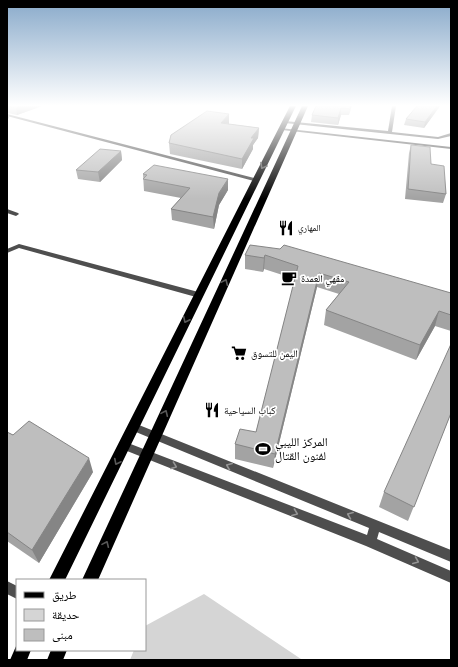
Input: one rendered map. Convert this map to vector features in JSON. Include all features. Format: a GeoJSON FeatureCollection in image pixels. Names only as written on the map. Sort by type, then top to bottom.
{"type":"FeatureCollection","features":[{"type":"Feature","properties":{"kind":"main road"},"geometry":{"type":"LineString","coordinates":[[58,579],[125,446],[198,295],[278,137]]}},
{"type":"Feature","properties":{"kind":"main road"},"geometry":{"type":"LineString","coordinates":[[90,579],[290,137]]}},
{"type":"Feature","properties":{"kind":"main road"},"geometry":{"type":"LineString","coordinates":[[18,660],[22,651]]}},
{"type":"Feature","properties":{"kind":"street"},"geometry":{"type":"LineString","coordinates":[[89,137],[256,180]]}},
{"type":"Feature","properties":{"kind":"street"},"geometry":{"type":"LineString","coordinates":[[370,137],[451,148]]}},
{"type":"Feature","properties":{"kind":"street"},"geometry":{"type":"LineString","coordinates":[[430,137],[445,137]]}},
{"type":"Feature","properties":{"kind":"street"},"geometry":{"type":"LineString","coordinates":[[7,211],[16,214]]}},
{"type":"Feature","properties":{"kind":"street"},"geometry":{"type":"LineString","coordinates":[[7,251],[19,246],[198,295]]}},
{"type":"Feature","properties":{"kind":"street"},"geometry":{"type":"LineString","coordinates":[[134,427],[451,556]]}},
{"type":"Feature","properties":{"kind":"street"},"geometry":{"type":"LineString","coordinates":[[125,446],[370,542],[451,576]]}},
{"type":"Feature","properties":{"kind":"street"},"geometry":{"type":"LineString","coordinates":[[370,542],[376,525]]}},
{"type":"Feature","properties":{"kind":"street"},"geometry":{"type":"LineString","coordinates":[[7,587],[16,592]]}},
{"type":"Feature","properties":{"kind":"green space"},"geometry":{"type":"Polygon","coordinates":[[[204,594],[301,660],[130,660],[134,651],[146,651],[146,625],[204,594]]]}},
{"type":"Feature","properties":{"kind":"building"},"geometry":{"type":"Polygon","coordinates":[[[170,137],[254,138],[242,159],[169,143],[170,137]]]}},
{"type":"Feature","properties":{"kind":"building"},"geometry":{"type":"Polygon","coordinates":[[[411,145],[430,147],[431,164],[444,166],[446,194],[408,189],[411,145]]]}},
{"type":"Feature","properties":{"kind":"building"},"geometry":{"type":"Polygon","coordinates":[[[100,149],[121,151],[98,172],[76,170],[100,149]]]}},
{"type":"Feature","properties":{"kind":"building"},"geometry":{"type":"Polygon","coordinates":[[[154,165],[228,179],[219,193],[213,217],[171,209],[190,188],[143,179],[147,175],[143,174],[154,165]]]}},
{"type":"Feature","properties":{"kind":"building"},"geometry":{"type":"Polygon","coordinates":[[[250,245],[280,249],[284,245],[451,293],[451,315],[439,311],[420,345],[326,310],[349,282],[319,273],[275,454],[235,444],[240,429],[256,432],[298,266],[265,255],[264,258],[245,255],[250,245]]]}},
{"type":"Feature","properties":{"kind":"building"},"geometry":{"type":"Polygon","coordinates":[[[451,344],[451,413],[414,507],[384,492],[451,344]]]}},
{"type":"Feature","properties":{"kind":"building"},"geometry":{"type":"Polygon","coordinates":[[[29,421],[89,458],[32,550],[7,532],[7,432],[13,435],[29,421]]]}},
{"type":"Feature","properties":{"kind":"place","name":"المهاري"},"geometry":{"type":"Point","coordinates":[286,228]}},
{"type":"Feature","properties":{"kind":"place","name":"مقهي العمدة"},"geometry":{"type":"Point","coordinates":[289,278]}},
{"type":"Feature","properties":{"kind":"place","name":"اليمن للتسوق"},"geometry":{"type":"Point","coordinates":[239,353]}},
{"type":"Feature","properties":{"kind":"place","name":"كباب السياحية"},"geometry":{"type":"Point","coordinates":[212,410]}},
{"type":"Feature","properties":{"kind":"place","name":"المركز الليبي لفنون القتال"},"geometry":{"type":"Point","coordinates":[263,449]}}]}
